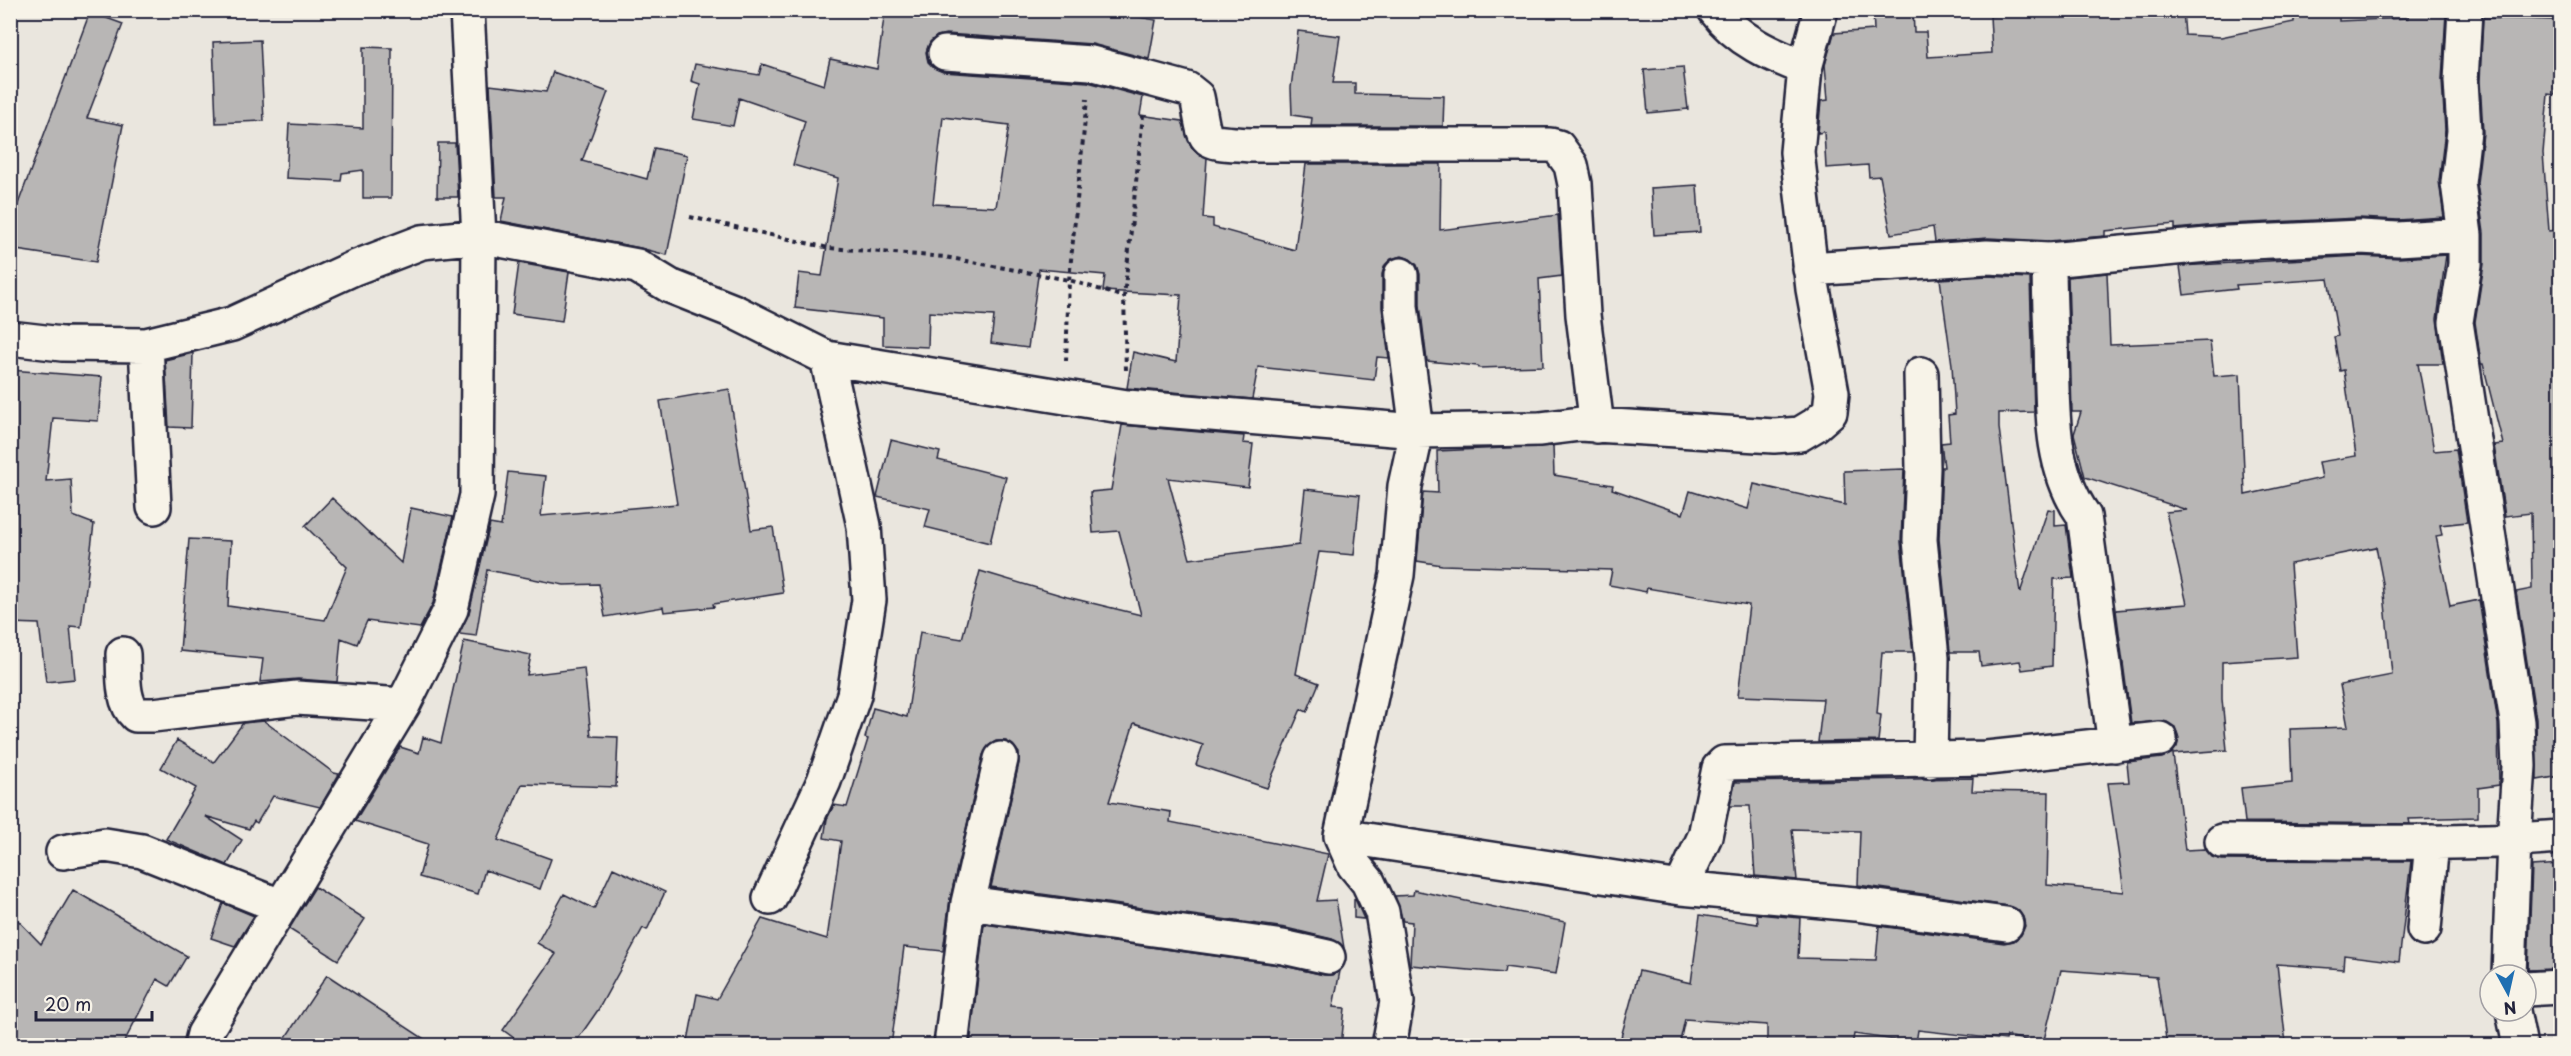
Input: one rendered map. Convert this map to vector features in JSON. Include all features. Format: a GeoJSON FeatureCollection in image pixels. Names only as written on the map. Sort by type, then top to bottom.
{"type":"FeatureCollection","features":[{"type":"Feature","properties":{"kind":"street"},"geometry":{"type":"LineString","coordinates":[[201,1046],[204,1034],[403,705],[451,609],[477,495],[479,236],[467,10]]}},
{"type":"Feature","properties":{"kind":"street"},"geometry":{"type":"LineString","coordinates":[[1715,10],[1727,26],[1756,46],[1805,68]]}},
{"type":"Feature","properties":{"kind":"street"},"geometry":{"type":"LineString","coordinates":[[10,338],[62,344],[146,345],[232,324],[354,268],[422,242],[479,236],[636,266],[670,286],[733,311],[828,358],[1127,407],[1417,431],[1540,429],[1581,424],[1774,436],[1800,434],[1830,412],[1832,393],[1810,269],[1797,152],[1805,68],[1821,10]]}},
{"type":"Feature","properties":{"kind":"street"},"geometry":{"type":"LineString","coordinates":[[2465,10],[2461,81],[2464,131],[2458,183],[2465,235],[2462,292],[2456,322],[2517,723],[2519,766],[2509,963]]}},
{"type":"Feature","properties":{"kind":"street"},"geometry":{"type":"LineString","coordinates":[[945,52],[1090,63],[1187,89],[1197,97],[1204,135],[1211,142],[1250,145],[1550,145],[1558,147],[1571,165],[1575,184],[1583,315],[1597,426]]}},
{"type":"Feature","properties":{"kind":"street"},"geometry":{"type":"LineString","coordinates":[[1810,269],[1987,257],[2049,260],[2228,243],[2465,235]]}},
{"type":"Feature","properties":{"kind":"street"},"geometry":{"type":"LineString","coordinates":[[2049,260],[2050,385],[2056,449],[2066,487],[2084,516],[2115,746]]}},
{"type":"Feature","properties":{"kind":"street"},"geometry":{"type":"LineString","coordinates":[[1389,1046],[1397,1002],[1382,912],[1368,882],[1354,865],[1341,836],[1397,575],[1405,486],[1417,431],[1401,306],[1401,275]]}},
{"type":"Feature","properties":{"kind":"street"},"geometry":{"type":"LineString","coordinates":[[146,345],[154,507]]}},
{"type":"Feature","properties":{"kind":"street"},"geometry":{"type":"LineString","coordinates":[[770,898],[824,781],[854,695],[869,600],[864,526],[828,358]]}},
{"type":"Feature","properties":{"kind":"street"},"geometry":{"type":"LineString","coordinates":[[1921,374],[1923,468],[1920,540],[1932,658],[1930,760]]}},
{"type":"Feature","properties":{"kind":"street"},"geometry":{"type":"LineString","coordinates":[[123,654],[126,694],[131,710],[136,715],[297,698],[403,705]]}},
{"type":"Feature","properties":{"kind":"street"},"geometry":{"type":"LineString","coordinates":[[1681,888],[1705,836],[1719,768],[1724,763],[1988,758],[2115,746],[2160,739]]}},
{"type":"Feature","properties":{"kind":"street"},"geometry":{"type":"LineString","coordinates":[[951,1046],[968,903],[1001,759]]}},
{"type":"Feature","properties":{"kind":"street"},"geometry":{"type":"LineString","coordinates":[[1341,836],[1681,888],[1855,904],[2006,924]]}},
{"type":"Feature","properties":{"kind":"street"},"geometry":{"type":"LineString","coordinates":[[2222,841],[2432,842],[2560,837]]}},
{"type":"Feature","properties":{"kind":"street"},"geometry":{"type":"LineString","coordinates":[[2424,929],[2432,842]]}},
{"type":"Feature","properties":{"kind":"street"},"geometry":{"type":"LineString","coordinates":[[63,852],[105,845],[142,851],[280,906]]}},
{"type":"Feature","properties":{"kind":"street"},"geometry":{"type":"LineString","coordinates":[[968,903],[1282,947],[1328,957]]}},
{"type":"Feature","properties":{"kind":"street"},"geometry":{"type":"LineString","coordinates":[[2538,988],[2560,987]]}},
{"type":"Feature","properties":{"kind":"street"},"geometry":{"type":"LineString","coordinates":[[2515,1023],[2520,1046]]}},
{"type":"Feature","properties":{"kind":"path"},"geometry":{"type":"LineString","coordinates":[[1064,395],[1069,280],[1090,63]]}},
{"type":"Feature","properties":{"kind":"path"},"geometry":{"type":"LineString","coordinates":[[1127,407],[1124,297],[1147,78]]}},
{"type":"Feature","properties":{"kind":"path"},"geometry":{"type":"LineString","coordinates":[[690,218],[830,248],[945,257],[1069,280],[1124,297]]}},
{"type":"Feature","properties":{"kind":"building"},"geometry":{"type":"Polygon","coordinates":[[[885,10],[1099,10],[1156,20],[1149,59],[1092,44],[946,34],[937,36],[930,42],[926,52],[928,62],[943,72],[1088,82],[1143,97],[1140,115],[1182,121],[1192,148],[1207,158],[1203,218],[1213,219],[1213,227],[1295,250],[1306,164],[1441,164],[1440,230],[1558,215],[1562,276],[1539,279],[1543,366],[1479,368],[1478,366],[1427,361],[1420,305],[1420,274],[1417,265],[1402,256],[1391,259],[1385,265],[1382,274],[1382,308],[1389,358],[1377,357],[1374,380],[1258,367],[1252,399],[1127,388],[1133,352],[1176,362],[1181,295],[1103,291],[1105,275],[1039,269],[1028,348],[991,343],[994,316],[929,312],[928,347],[883,345],[883,318],[795,308],[799,273],[822,276],[838,178],[793,165],[805,121],[739,98],[733,126],[693,119],[700,84],[691,81],[695,64],[759,75],[762,64],[824,85],[830,59],[877,69],[885,10]],[[943,117],[933,204],[996,207],[1009,125],[943,117]]]}},
{"type":"Feature","properties":{"kind":"building"},"geometry":{"type":"Polygon","coordinates":[[[1873,10],[1913,10],[1914,32],[1926,32],[1928,57],[1992,53],[1990,16],[2032,13],[2138,14],[2137,10],[2183,10],[2185,35],[2221,37],[2294,22],[2294,10],[2339,10],[2339,21],[2408,18],[2408,13],[2446,13],[2442,80],[2445,130],[2439,181],[2444,217],[2398,220],[2359,218],[2227,224],[2175,229],[2175,224],[2105,231],[2105,236],[2049,241],[1988,238],[1935,242],[1933,227],[1891,234],[1880,176],[1869,177],[1868,165],[1826,168],[1824,132],[1818,133],[1821,101],[1828,100],[1825,65],[1834,33],[1874,30],[1873,10]]]}},
{"type":"Feature","properties":{"kind":"building"},"geometry":{"type":"Polygon","coordinates":[[[90,12],[123,24],[87,118],[123,125],[96,262],[10,249],[15,212],[90,12]]]}},
{"type":"Feature","properties":{"kind":"building"},"geometry":{"type":"Polygon","coordinates":[[[2483,18],[2557,20],[2555,95],[2548,94],[2543,153],[2549,231],[2557,230],[2560,263],[2560,776],[2537,780],[2536,719],[2516,592],[2532,589],[2531,513],[2505,516],[2494,445],[2503,444],[2483,364],[2481,364],[2475,322],[2484,264],[2484,233],[2477,183],[2483,133],[2480,81],[2483,18]]]}},
{"type":"Feature","properties":{"kind":"building"},"geometry":{"type":"Polygon","coordinates":[[[1298,31],[1340,36],[1333,83],[1355,83],[1355,94],[1444,96],[1443,126],[1311,126],[1312,118],[1292,115],[1291,88],[1298,31]]]}},
{"type":"Feature","properties":{"kind":"building"},"geometry":{"type":"Polygon","coordinates":[[[260,40],[264,121],[216,123],[213,42],[260,40]]]}},
{"type":"Feature","properties":{"kind":"building"},"geometry":{"type":"Polygon","coordinates":[[[363,47],[392,48],[391,198],[363,198],[363,170],[342,173],[341,181],[286,178],[289,124],[363,128],[363,47]]]}},
{"type":"Feature","properties":{"kind":"building"},"geometry":{"type":"Polygon","coordinates":[[[1683,67],[1688,109],[1648,113],[1644,70],[1683,67]]]}},
{"type":"Feature","properties":{"kind":"building"},"geometry":{"type":"Polygon","coordinates":[[[553,72],[608,92],[582,161],[647,179],[654,148],[687,155],[667,255],[501,221],[506,197],[496,197],[490,85],[546,92],[553,72]]]}},
{"type":"Feature","properties":{"kind":"building"},"geometry":{"type":"Polygon","coordinates":[[[438,143],[455,143],[458,197],[437,197],[438,143]]]}},
{"type":"Feature","properties":{"kind":"building"},"geometry":{"type":"Polygon","coordinates":[[[1697,185],[1700,232],[1654,235],[1651,188],[1697,185]]]}},
{"type":"Feature","properties":{"kind":"building"},"geometry":{"type":"Polygon","coordinates":[[[2446,255],[2437,319],[2443,364],[2418,364],[2434,451],[2456,449],[2467,522],[2440,525],[2442,535],[2436,536],[2450,606],[2479,600],[2498,724],[2499,785],[2478,788],[2478,817],[2409,819],[2410,824],[2245,822],[2241,788],[2292,783],[2290,729],[2348,727],[2340,685],[2392,675],[2383,583],[2376,547],[2290,564],[2297,657],[2222,662],[2222,699],[2227,750],[2173,754],[2185,850],[2205,849],[2212,857],[2222,860],[2411,861],[2399,962],[2344,955],[2343,969],[2277,964],[2286,1044],[2167,1046],[2157,977],[2061,970],[2043,1044],[2007,1036],[2006,1040],[1918,1030],[1916,1043],[1854,1034],[1852,1046],[1767,1046],[1767,1025],[1685,1019],[1679,1046],[1662,1046],[1621,1037],[1639,971],[1691,983],[1700,915],[1758,924],[1757,914],[1800,918],[1798,958],[1876,960],[1879,926],[2004,943],[2014,941],[2021,935],[2025,926],[2023,917],[2018,910],[2009,906],[1858,885],[1860,831],[1792,829],[1797,880],[1755,876],[1750,806],[1730,806],[1735,782],[1973,778],[1972,791],[2049,792],[2047,885],[2124,892],[2108,783],[2129,782],[2127,762],[2162,758],[2171,754],[2177,747],[2179,738],[2175,727],[2167,722],[2131,723],[2116,610],[2187,604],[2166,512],[2187,510],[2085,477],[2074,434],[2081,412],[2072,412],[2068,277],[2107,273],[2110,345],[2210,341],[2214,376],[2240,374],[2245,495],[2322,478],[2319,462],[2356,456],[2344,370],[2340,371],[2334,337],[2338,336],[2328,279],[2236,285],[2237,289],[2184,295],[2180,266],[2360,256],[2399,258],[2446,255]]]}},
{"type":"Feature","properties":{"kind":"building"},"geometry":{"type":"Polygon","coordinates":[[[519,263],[569,272],[562,321],[512,314],[519,263]]]}},
{"type":"Feature","properties":{"kind":"building"},"geometry":{"type":"Polygon","coordinates":[[[1987,276],[2030,278],[2034,412],[1999,413],[2020,593],[2048,509],[2055,510],[2055,526],[2066,525],[2073,578],[2054,579],[2052,666],[2022,670],[2020,661],[1981,666],[1979,652],[1950,652],[1939,539],[1942,467],[1944,467],[1941,443],[1950,442],[1948,415],[1955,414],[1952,365],[1940,279],[1987,276]]]}},
{"type":"Feature","properties":{"kind":"building"},"geometry":{"type":"Polygon","coordinates":[[[193,353],[191,428],[169,427],[165,360],[193,353]]]}},
{"type":"Feature","properties":{"kind":"building"},"geometry":{"type":"Polygon","coordinates":[[[10,370],[102,377],[98,421],[53,418],[46,481],[71,479],[73,516],[94,524],[81,627],[70,626],[75,679],[46,682],[39,624],[10,623],[10,370]]]}},
{"type":"Feature","properties":{"kind":"building"},"geometry":{"type":"Polygon","coordinates":[[[729,389],[751,530],[773,527],[783,593],[713,604],[714,607],[664,612],[663,607],[605,617],[599,584],[564,585],[487,570],[476,636],[459,634],[469,613],[490,524],[501,526],[508,472],[546,476],[541,516],[677,504],[660,401],[729,389]]]}},
{"type":"Feature","properties":{"kind":"building"},"geometry":{"type":"Polygon","coordinates":[[[1122,425],[1244,436],[1243,443],[1253,444],[1248,487],[1168,478],[1190,559],[1299,545],[1305,489],[1360,495],[1354,555],[1319,552],[1296,674],[1319,683],[1307,712],[1301,709],[1267,788],[1196,765],[1203,745],[1134,723],[1109,802],[1171,812],[1170,822],[1328,854],[1317,901],[1336,900],[1344,948],[1332,939],[1286,928],[991,887],[1019,763],[1019,753],[1013,745],[1006,741],[996,741],[988,746],[983,755],[950,899],[943,951],[904,947],[891,1046],[783,1040],[782,1046],[687,1046],[697,994],[717,999],[762,919],[827,939],[841,841],[824,838],[827,819],[834,805],[847,807],[868,739],[865,738],[873,708],[907,717],[920,632],[962,639],[980,571],[1067,597],[1141,615],[1119,531],[1093,533],[1090,492],[1111,490],[1122,425]]]}},
{"type":"Feature","properties":{"kind":"building"},"geometry":{"type":"Polygon","coordinates":[[[891,440],[940,452],[938,460],[1006,477],[990,543],[925,527],[930,509],[877,497],[891,440]]]}},
{"type":"Feature","properties":{"kind":"building"},"geometry":{"type":"Polygon","coordinates":[[[1553,446],[1554,475],[1613,485],[1612,489],[1683,514],[1690,491],[1748,509],[1754,484],[1845,505],[1844,471],[1904,469],[1901,542],[1913,652],[1882,652],[1877,714],[1881,715],[1878,741],[1818,742],[1823,699],[1738,696],[1749,605],[1647,588],[1646,592],[1609,585],[1612,570],[1442,565],[1417,561],[1423,492],[1438,493],[1437,451],[1553,446]]]}},
{"type":"Feature","properties":{"kind":"building"},"geometry":{"type":"Polygon","coordinates":[[[332,498],[401,563],[411,508],[453,517],[433,603],[420,628],[367,621],[357,644],[341,638],[337,682],[298,679],[260,682],[263,659],[180,651],[189,539],[231,541],[228,606],[325,620],[347,567],[305,526],[332,498]]]}},
{"type":"Feature","properties":{"kind":"building"},"geometry":{"type":"Polygon","coordinates":[[[464,641],[531,655],[527,675],[584,668],[591,736],[618,737],[616,787],[522,784],[498,840],[551,859],[540,889],[485,870],[478,894],[419,877],[428,844],[355,821],[400,747],[419,753],[423,737],[441,743],[464,641]]]}},
{"type":"Feature","properties":{"kind":"building"},"geometry":{"type":"Polygon","coordinates":[[[264,721],[334,773],[339,774],[320,807],[273,796],[257,823],[254,821],[249,829],[205,816],[242,840],[227,865],[166,839],[196,788],[161,768],[177,740],[214,762],[243,723],[264,721]]]}},
{"type":"Feature","properties":{"kind":"building"},"geometry":{"type":"Polygon","coordinates":[[[2560,864],[2560,969],[2538,970],[2538,963],[2528,963],[2532,866],[2560,864]]]}},
{"type":"Feature","properties":{"kind":"building"},"geometry":{"type":"Polygon","coordinates":[[[613,868],[665,892],[647,930],[643,928],[598,1010],[573,1046],[525,1046],[503,1030],[556,954],[537,943],[564,894],[594,909],[613,868]]]}},
{"type":"Feature","properties":{"kind":"building"},"geometry":{"type":"Polygon","coordinates":[[[315,887],[365,919],[338,960],[289,929],[315,887]]]}},
{"type":"Feature","properties":{"kind":"building"},"geometry":{"type":"Polygon","coordinates":[[[73,890],[187,956],[169,986],[157,979],[122,1046],[10,1046],[10,912],[41,944],[73,890]]]}},
{"type":"Feature","properties":{"kind":"building"},"geometry":{"type":"Polygon","coordinates":[[[1414,890],[1565,922],[1556,974],[1505,967],[1504,973],[1410,965],[1412,922],[1403,921],[1395,896],[1413,895],[1414,890]]]}},
{"type":"Feature","properties":{"kind":"building"},"geometry":{"type":"Polygon","coordinates":[[[1355,899],[1364,919],[1354,918],[1355,899]]]}},
{"type":"Feature","properties":{"kind":"building"},"geometry":{"type":"Polygon","coordinates":[[[223,903],[254,916],[235,946],[211,938],[223,903]]]}},
{"type":"Feature","properties":{"kind":"building"},"geometry":{"type":"Polygon","coordinates":[[[984,924],[1280,965],[1324,975],[1333,975],[1340,971],[1333,1007],[1345,1008],[1341,1046],[1076,1042],[1076,1046],[970,1046],[984,924]]]}},
{"type":"Feature","properties":{"kind":"building"},"geometry":{"type":"Polygon","coordinates":[[[327,975],[435,1046],[280,1046],[327,975]]]}}]}
